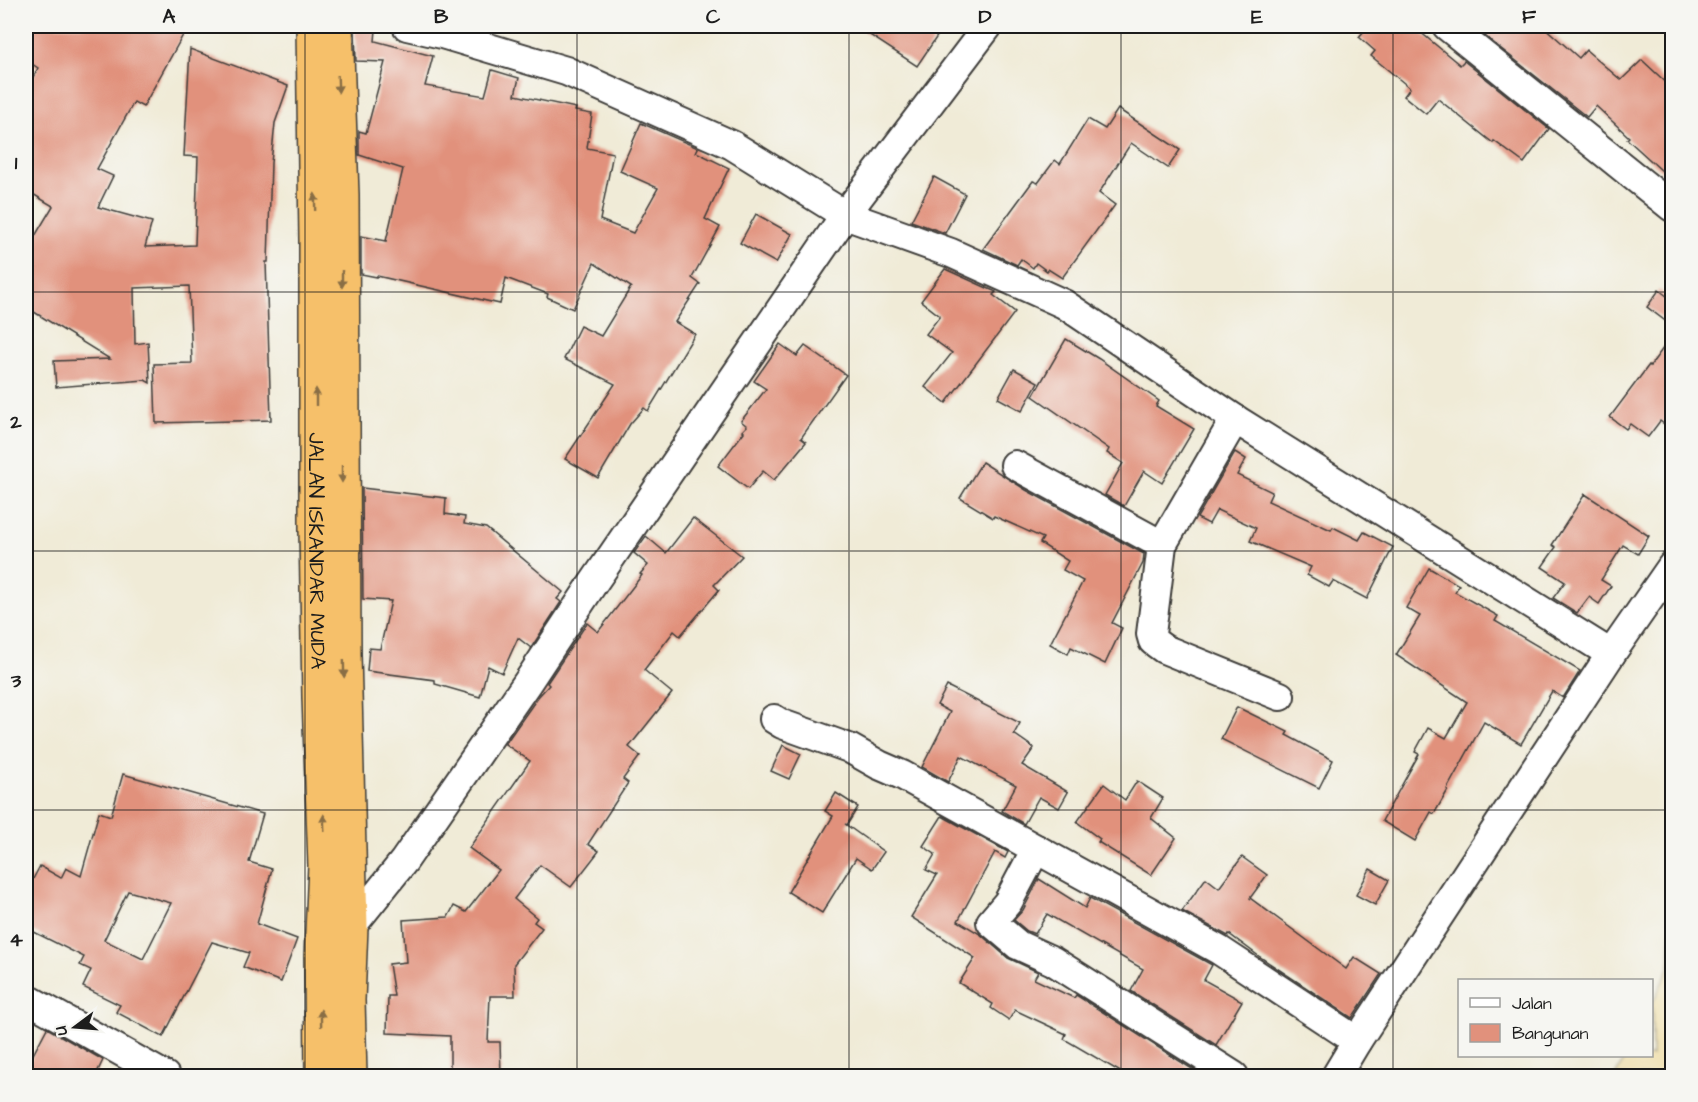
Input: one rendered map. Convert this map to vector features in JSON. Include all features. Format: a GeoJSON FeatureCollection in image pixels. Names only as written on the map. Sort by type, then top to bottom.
{"type":"FeatureCollection","features":[{"type":"Feature","properties":{"kind":"highway","name":"JALAN ISKANDAR MUDA"},"geometry":{"type":"LineString","coordinates":[[313,26],[316,531],[326,866],[321,956],[322,1077]]}},
{"type":"Feature","properties":{"kind":"highway","name":"JALAN ISKANDAR MUDA"},"geometry":{"type":"LineString","coordinates":[[336,26],[342,195],[344,654],[351,927],[348,1000],[350,1077]]}},
{"type":"Feature","properties":{"kind":"street"},"geometry":{"type":"LineString","coordinates":[[407,26],[442,34],[566,71],[732,145],[845,215],[951,253],[1064,304],[1235,419],[1611,654]]}},
{"type":"Feature","properties":{"kind":"street"},"geometry":{"type":"LineString","coordinates":[[321,956],[351,927],[404,861],[845,215],[988,26]]}},
{"type":"Feature","properties":{"kind":"street"},"geometry":{"type":"LineString","coordinates":[[1447,26],[1672,207]]}},
{"type":"Feature","properties":{"kind":"street"},"geometry":{"type":"LineString","coordinates":[[1235,419],[1162,545],[1151,630],[1153,641],[1164,649],[1280,696]]}},
{"type":"Feature","properties":{"kind":"street"},"geometry":{"type":"LineString","coordinates":[[1016,465],[1162,545]]}},
{"type":"Feature","properties":{"kind":"street"},"geometry":{"type":"LineString","coordinates":[[1336,1077],[1357,1041],[1611,654],[1672,566]]}},
{"type":"Feature","properties":{"kind":"street"},"geometry":{"type":"LineString","coordinates":[[774,719],[849,748],[902,775],[1219,950],[1357,1041]]}},
{"type":"Feature","properties":{"kind":"street"},"geometry":{"type":"LineString","coordinates":[[1036,849],[1008,902],[992,922],[1018,945],[1053,961],[1234,1077]]}},
{"type":"Feature","properties":{"kind":"street"},"geometry":{"type":"LineString","coordinates":[[26,998],[153,1074]]}},
{"type":"Feature","properties":{"kind":"sand"},"geometry":{"type":"Polygon","coordinates":[[[1672,914],[1672,1076],[1615,1076],[1625,1057],[1653,1057],[1653,1002],[1669,968],[1672,914]]]}},
{"type":"Feature","properties":{"kind":"building"},"geometry":{"type":"Polygon","coordinates":[[[33,26],[188,26],[143,107],[134,102],[97,169],[113,176],[98,207],[152,222],[145,247],[195,245],[198,157],[184,156],[190,49],[288,86],[275,123],[271,163],[268,262],[266,262],[271,420],[156,423],[154,364],[192,363],[189,286],[134,288],[135,344],[148,342],[150,383],[145,380],[56,387],[54,361],[110,359],[26,307],[26,251],[53,206],[26,190],[26,90],[38,68],[26,60],[26,38],[33,26]]]}},
{"type":"Feature","properties":{"kind":"building"},"geometry":{"type":"Polygon","coordinates":[[[856,26],[944,26],[917,66],[856,26]]]}},
{"type":"Feature","properties":{"kind":"building"},"geometry":{"type":"Polygon","coordinates":[[[1368,26],[1413,26],[1460,65],[1464,61],[1549,129],[1524,163],[1494,141],[1493,143],[1438,99],[1426,114],[1404,96],[1410,88],[1371,56],[1375,51],[1359,37],[1368,26]]]}},
{"type":"Feature","properties":{"kind":"building"},"geometry":{"type":"Polygon","coordinates":[[[1494,26],[1543,26],[1579,58],[1586,50],[1621,80],[1642,60],[1672,88],[1672,180],[1627,139],[1629,137],[1596,106],[1587,117],[1485,36],[1494,26]]]}},
{"type":"Feature","properties":{"kind":"building"},"geometry":{"type":"Polygon","coordinates":[[[355,29],[376,30],[375,41],[433,56],[425,86],[485,96],[492,70],[519,78],[515,95],[576,108],[575,111],[592,114],[587,148],[613,153],[600,220],[633,233],[658,188],[620,171],[641,123],[698,148],[696,152],[729,168],[705,219],[720,227],[692,278],[700,284],[675,322],[695,334],[648,411],[644,408],[630,424],[598,478],[565,459],[615,384],[564,359],[580,326],[601,336],[631,287],[594,263],[573,309],[547,297],[548,294],[506,278],[500,304],[361,274],[361,236],[386,241],[403,169],[359,155],[359,131],[366,133],[385,62],[356,61],[355,29]]]}},
{"type":"Feature","properties":{"kind":"building"},"geometry":{"type":"Polygon","coordinates":[[[1118,109],[1180,150],[1168,168],[1131,143],[1099,193],[1115,205],[1062,278],[1036,263],[1033,268],[1021,259],[1017,265],[983,249],[1033,181],[1038,183],[1055,160],[1060,164],[1088,119],[1105,129],[1118,109]]]}},
{"type":"Feature","properties":{"kind":"building"},"geometry":{"type":"Polygon","coordinates":[[[934,177],[965,194],[945,233],[911,221],[934,177]]]}},
{"type":"Feature","properties":{"kind":"building"},"geometry":{"type":"Polygon","coordinates":[[[756,214],[792,234],[776,263],[740,243],[756,214]]]}},
{"type":"Feature","properties":{"kind":"building"},"geometry":{"type":"Polygon","coordinates":[[[945,269],[996,292],[993,295],[1015,312],[946,403],[925,387],[952,353],[926,334],[940,316],[921,301],[945,269]]]}},
{"type":"Feature","properties":{"kind":"building"},"geometry":{"type":"Polygon","coordinates":[[[1659,290],[1672,300],[1672,326],[1647,307],[1659,290]]]}},
{"type":"Feature","properties":{"kind":"building"},"geometry":{"type":"Polygon","coordinates":[[[1672,336],[1672,430],[1660,421],[1648,437],[1630,424],[1626,429],[1610,417],[1672,336]]]}},
{"type":"Feature","properties":{"kind":"building"},"geometry":{"type":"Polygon","coordinates":[[[1066,339],[1159,401],[1156,406],[1194,429],[1162,483],[1144,471],[1124,506],[1105,495],[1123,463],[1107,453],[1109,449],[1033,396],[1066,339]]]}},
{"type":"Feature","properties":{"kind":"building"},"geometry":{"type":"Polygon","coordinates":[[[780,344],[797,356],[805,346],[846,375],[801,438],[806,442],[774,480],[763,471],[748,489],[718,466],[744,432],[742,431],[747,426],[741,421],[766,389],[754,381],[780,344]]]}},
{"type":"Feature","properties":{"kind":"building"},"geometry":{"type":"Polygon","coordinates":[[[1014,369],[1038,382],[1022,411],[998,398],[1014,369]]]}},
{"type":"Feature","properties":{"kind":"building"},"geometry":{"type":"Polygon","coordinates":[[[1235,452],[1246,459],[1237,475],[1272,492],[1268,501],[1331,530],[1333,527],[1359,540],[1364,532],[1393,547],[1367,599],[1333,581],[1329,587],[1307,575],[1311,567],[1250,541],[1256,528],[1217,510],[1209,524],[1197,518],[1235,452]]]}},
{"type":"Feature","properties":{"kind":"building"},"geometry":{"type":"Polygon","coordinates":[[[982,462],[1026,490],[1144,554],[1143,563],[1112,623],[1122,628],[1105,664],[1071,647],[1068,654],[1050,644],[1083,581],[1063,570],[1068,561],[1040,543],[1043,538],[994,516],[993,518],[960,498],[982,462]]]}},
{"type":"Feature","properties":{"kind":"building"},"geometry":{"type":"Polygon","coordinates":[[[362,488],[446,498],[445,514],[465,517],[464,524],[486,528],[563,592],[557,599],[561,602],[531,648],[518,638],[502,673],[488,666],[480,697],[435,684],[435,680],[367,671],[369,648],[380,649],[391,601],[363,599],[362,488]]]}},
{"type":"Feature","properties":{"kind":"building"},"geometry":{"type":"Polygon","coordinates":[[[1585,494],[1649,536],[1638,554],[1623,545],[1601,580],[1611,586],[1599,604],[1589,597],[1577,613],[1553,598],[1565,582],[1542,567],[1556,547],[1552,545],[1585,494]]]}},
{"type":"Feature","properties":{"kind":"building"},"geometry":{"type":"Polygon","coordinates":[[[693,518],[742,556],[714,585],[719,590],[680,636],[674,631],[644,670],[672,693],[629,747],[640,756],[623,779],[628,783],[588,844],[599,851],[571,887],[540,865],[514,899],[537,918],[534,922],[542,928],[514,964],[515,996],[490,996],[488,1042],[500,1042],[501,1077],[450,1077],[450,1036],[387,1033],[388,996],[394,996],[389,964],[406,962],[403,920],[448,917],[454,906],[466,912],[499,870],[469,848],[530,761],[505,744],[549,685],[547,683],[587,623],[598,632],[642,575],[640,574],[648,565],[634,553],[646,536],[666,553],[693,518]]]}},
{"type":"Feature","properties":{"kind":"building"},"geometry":{"type":"Polygon","coordinates":[[[1429,568],[1459,585],[1455,592],[1498,616],[1495,621],[1580,671],[1563,698],[1552,691],[1521,744],[1484,722],[1448,790],[1434,814],[1431,812],[1415,841],[1382,821],[1419,754],[1415,752],[1428,728],[1446,738],[1467,702],[1396,655],[1420,616],[1406,608],[1429,568]]]}},
{"type":"Feature","properties":{"kind":"building"},"geometry":{"type":"Polygon","coordinates":[[[947,686],[1020,723],[1014,734],[1034,748],[1022,765],[1068,792],[1059,808],[1039,797],[1024,824],[1002,811],[1016,785],[961,756],[948,782],[922,767],[950,712],[937,705],[947,686]]]}},
{"type":"Feature","properties":{"kind":"building"},"geometry":{"type":"Polygon","coordinates":[[[1237,707],[1288,732],[1286,735],[1333,760],[1319,788],[1221,739],[1237,707]]]}},
{"type":"Feature","properties":{"kind":"building"},"geometry":{"type":"Polygon","coordinates":[[[783,745],[801,754],[789,779],[771,771],[783,745]]]}},
{"type":"Feature","properties":{"kind":"building"},"geometry":{"type":"Polygon","coordinates":[[[123,774],[263,814],[249,862],[272,869],[257,924],[297,939],[281,982],[243,967],[249,953],[212,942],[163,1037],[116,1012],[120,1005],[83,987],[91,970],[80,965],[84,957],[26,928],[26,875],[33,879],[40,866],[61,878],[66,868],[81,876],[99,812],[111,816],[123,774]],[[128,891],[104,940],[143,959],[171,903],[128,891]]]}},
{"type":"Feature","properties":{"kind":"building"},"geometry":{"type":"Polygon","coordinates":[[[1137,781],[1163,798],[1151,818],[1176,838],[1151,875],[1098,842],[1100,839],[1077,822],[1104,784],[1125,800],[1137,781]]]}},
{"type":"Feature","properties":{"kind":"building"},"geometry":{"type":"Polygon","coordinates":[[[836,793],[858,807],[847,825],[845,824],[884,852],[872,869],[856,858],[822,913],[788,892],[833,816],[825,811],[836,793]]]}},
{"type":"Feature","properties":{"kind":"building"},"geometry":{"type":"Polygon","coordinates":[[[942,816],[1008,852],[1005,858],[995,852],[958,921],[980,934],[1008,958],[1038,972],[1034,979],[1074,998],[1076,995],[1200,1074],[1199,1077],[1129,1077],[1064,1039],[1066,1034],[1015,1010],[1009,1020],[991,1008],[993,1004],[959,983],[975,958],[911,917],[937,875],[926,870],[935,854],[923,846],[942,816]]]}},
{"type":"Feature","properties":{"kind":"building"},"geometry":{"type":"Polygon","coordinates":[[[1242,857],[1267,875],[1250,898],[1346,969],[1354,957],[1381,974],[1352,1018],[1229,934],[1228,936],[1182,911],[1206,878],[1219,888],[1242,857]]]}},
{"type":"Feature","properties":{"kind":"building"},"geometry":{"type":"Polygon","coordinates":[[[1370,869],[1389,880],[1375,905],[1356,895],[1370,869]]]}},
{"type":"Feature","properties":{"kind":"building"},"geometry":{"type":"Polygon","coordinates":[[[1039,879],[1085,908],[1090,898],[1212,965],[1204,980],[1242,1001],[1216,1045],[1131,991],[1143,969],[1047,914],[1035,934],[1027,931],[1014,920],[1023,910],[1039,879]]]}},
{"type":"Feature","properties":{"kind":"building"},"geometry":{"type":"Polygon","coordinates":[[[47,1028],[103,1060],[95,1077],[26,1077],[26,1068],[47,1028]]]}}]}
